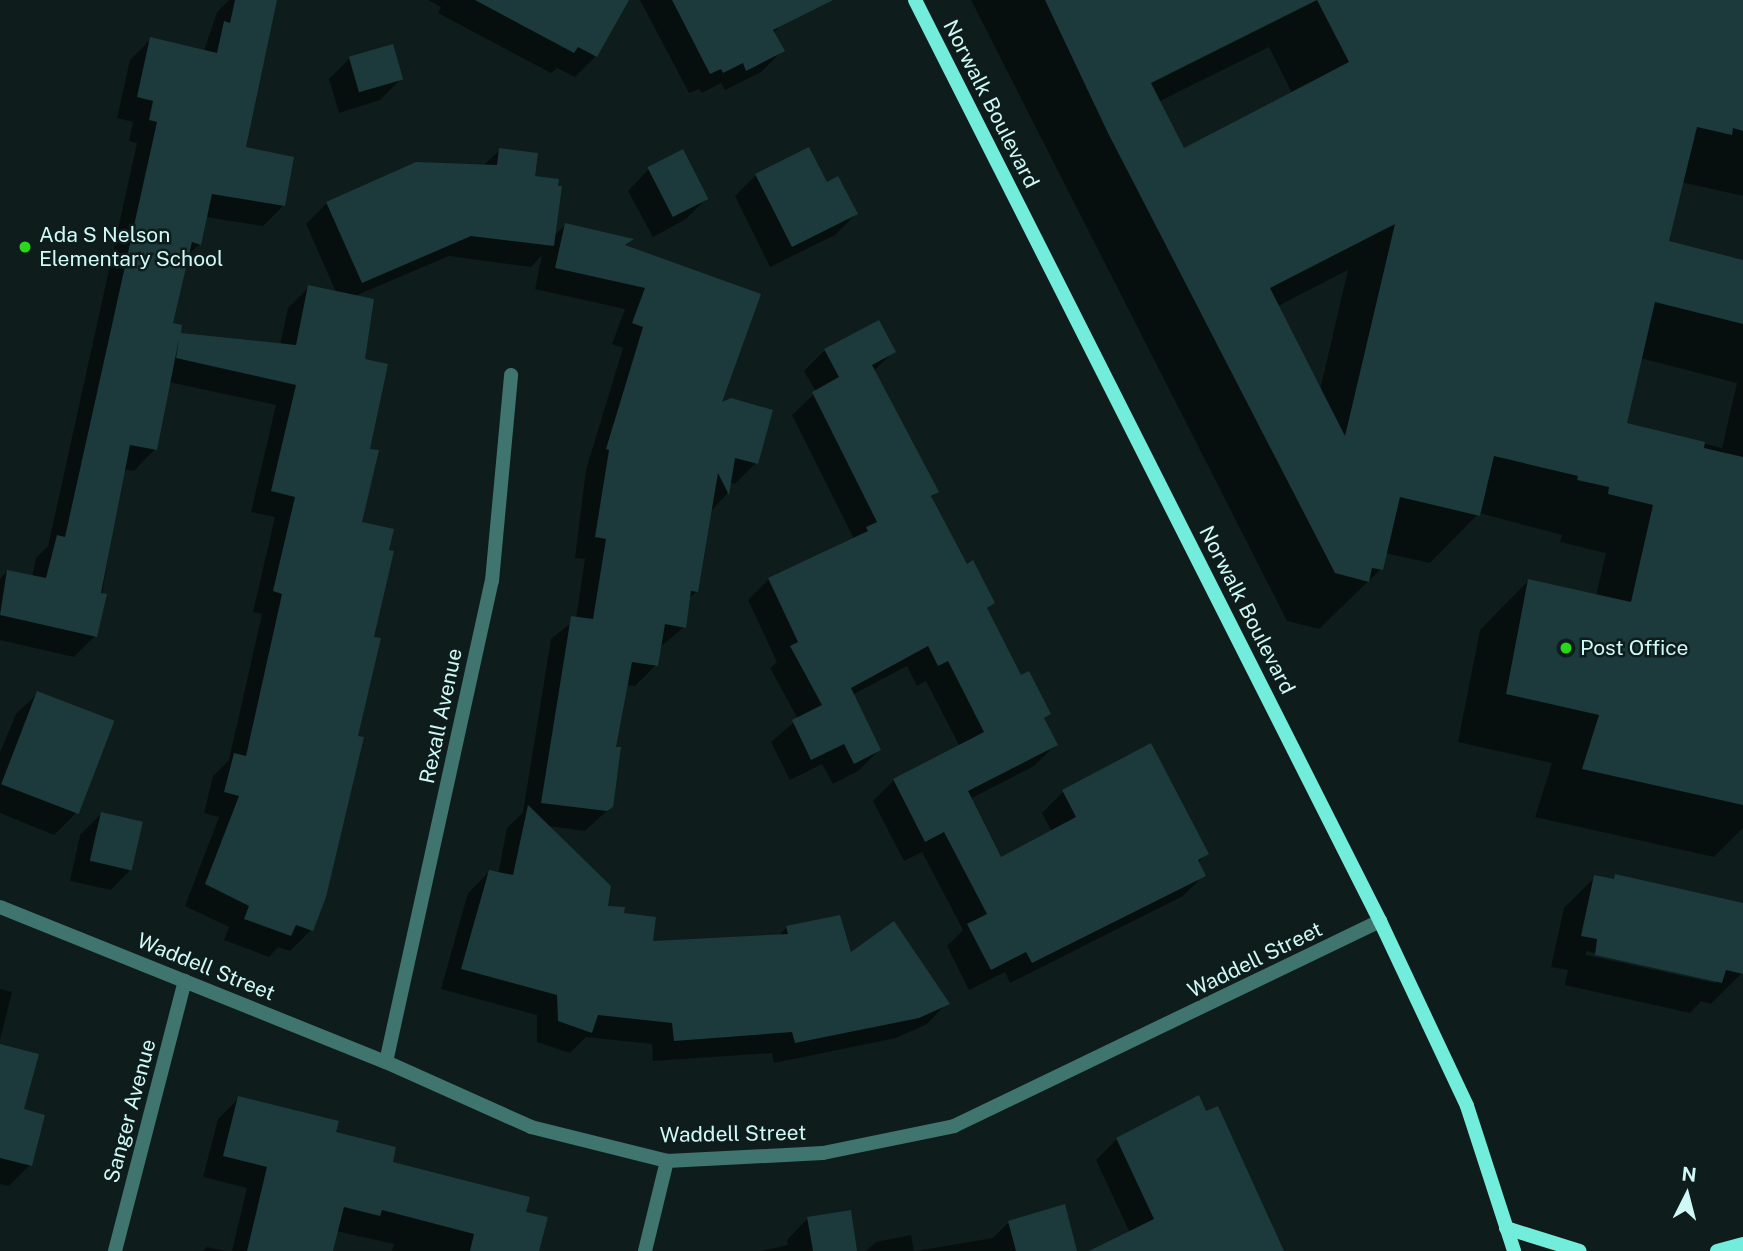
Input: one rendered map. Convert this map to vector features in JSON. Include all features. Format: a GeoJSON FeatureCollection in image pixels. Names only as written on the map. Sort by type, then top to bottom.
{"type":"FeatureCollection","features":[{"type":"Feature","properties":{"kind":"main road","name":"Norwalk Boulevard"},"geometry":{"type":"LineString","coordinates":[[915,0],[1380,921],[1467,1106],[1514,1251]]}},
{"type":"Feature","properties":{"kind":"main road"},"geometry":{"type":"LineString","coordinates":[[1506,1228],[1580,1251]]}},
{"type":"Feature","properties":{"kind":"main road"},"geometry":{"type":"LineString","coordinates":[[1717,1251],[1743,1244]]}},
{"type":"Feature","properties":{"kind":"street","name":"Rexall Avenue"},"geometry":{"type":"LineString","coordinates":[[386,1062],[492,581],[510,375]]}},
{"type":"Feature","properties":{"kind":"street","name":"Waddell Street"},"geometry":{"type":"LineString","coordinates":[[0,908],[386,1062],[531,1127],[667,1161],[823,1153],[954,1126],[1380,921]]}},
{"type":"Feature","properties":{"kind":"street","name":"Sanger Avenue"},"geometry":{"type":"LineString","coordinates":[[115,1251],[185,981]]}},
{"type":"Feature","properties":{"kind":"street"},"geometry":{"type":"LineString","coordinates":[[645,1251],[667,1161]]}},
{"type":"Feature","properties":{"kind":"building"},"geometry":{"type":"Polygon","coordinates":[[[235,0],[277,0],[246,147],[294,157],[285,206],[212,194],[201,245],[192,242],[173,323],[182,325],[181,333],[296,345],[308,285],[374,299],[365,359],[388,364],[370,449],[379,450],[362,522],[394,529],[389,550],[394,551],[374,637],[381,638],[358,736],[364,737],[326,897],[313,931],[296,925],[291,936],[244,919],[249,906],[205,884],[239,796],[224,792],[234,753],[246,756],[282,594],[273,591],[295,497],[271,491],[296,385],[176,358],[179,339],[157,450],[130,445],[101,593],[107,594],[97,637],[0,615],[7,570],[46,578],[57,535],[65,537],[157,122],[149,120],[153,101],[137,97],[150,37],[217,53],[224,21],[230,23],[235,0]]]}},
{"type":"Feature","properties":{"kind":"building"},"geometry":{"type":"Polygon","coordinates":[[[475,0],[629,0],[597,57],[578,47],[574,53],[475,0]]]}},
{"type":"Feature","properties":{"kind":"building"},"geometry":{"type":"Polygon","coordinates":[[[672,0],[833,0],[773,30],[785,51],[746,71],[743,63],[723,73],[721,69],[710,74],[672,0]]]}},
{"type":"Feature","properties":{"kind":"building"},"geometry":{"type":"Polygon","coordinates":[[[1045,0],[1317,0],[1743,0],[1743,131],[1733,128],[1732,135],[1697,127],[1669,241],[1743,260],[1743,324],[1655,302],[1627,423],[1705,442],[1704,448],[1743,457],[1743,805],[1582,769],[1599,715],[1506,694],[1528,579],[1631,602],[1653,505],[1608,494],[1609,487],[1577,480],[1578,476],[1494,456],[1480,516],[1400,497],[1383,570],[1372,568],[1369,582],[1335,573],[1108,133],[1045,0]],[[1317,0],[1151,83],[1184,148],[1349,62],[1317,0]],[[1395,224],[1270,288],[1345,436],[1395,224]]]}},
{"type":"Feature","properties":{"kind":"building"},"geometry":{"type":"Polygon","coordinates":[[[393,44],[403,80],[359,92],[349,57],[393,44]]]}},
{"type":"Feature","properties":{"kind":"building"},"geometry":{"type":"Polygon","coordinates":[[[809,147],[827,182],[838,176],[858,214],[792,247],[755,174],[809,147]]]}},
{"type":"Feature","properties":{"kind":"building"},"geometry":{"type":"Polygon","coordinates":[[[499,148],[538,153],[535,176],[559,179],[558,186],[562,186],[554,246],[471,236],[362,283],[326,202],[416,162],[497,165],[499,148]]]}},
{"type":"Feature","properties":{"kind":"building"},"geometry":{"type":"Polygon","coordinates":[[[683,149],[708,199],[673,217],[647,167],[683,149]]]}},
{"type":"Feature","properties":{"kind":"building"},"geometry":{"type":"Polygon","coordinates":[[[565,223],[634,239],[625,245],[761,294],[722,402],[731,398],[773,410],[758,464],[735,458],[729,495],[718,473],[698,592],[691,591],[686,628],[665,624],[658,666],[632,662],[616,747],[621,747],[613,807],[607,811],[541,803],[571,616],[593,619],[606,539],[595,537],[609,450],[606,449],[643,327],[632,323],[645,288],[555,268],[565,223]]]}},
{"type":"Feature","properties":{"kind":"building"},"geometry":{"type":"Polygon","coordinates":[[[879,320],[896,352],[872,365],[939,492],[931,496],[967,564],[973,560],[995,603],[987,608],[1021,675],[1029,671],[1051,714],[1044,718],[1058,745],[968,791],[1001,857],[1076,817],[1062,790],[1151,743],[1209,854],[1198,860],[1206,876],[1032,963],[1026,952],[991,970],[967,924],[987,914],[944,832],[925,842],[893,779],[984,732],[948,661],[938,666],[928,646],[851,688],[881,750],[854,764],[844,744],[811,760],[792,720],[822,705],[790,646],[798,642],[768,578],[868,531],[866,527],[877,522],[812,392],[839,377],[824,349],[879,320]]]}},
{"type":"Feature","properties":{"kind":"building"},"geometry":{"type":"Polygon","coordinates":[[[37,691],[114,721],[79,814],[1,784],[37,691]]]}},
{"type":"Feature","properties":{"kind":"building"},"geometry":{"type":"Polygon","coordinates":[[[528,805],[611,886],[608,906],[625,907],[624,913],[656,917],[653,941],[788,934],[786,926],[840,915],[851,952],[894,921],[950,1004],[919,1018],[795,1043],[792,1032],[674,1041],[672,1023],[598,1015],[592,1033],[558,1021],[557,995],[461,969],[489,870],[513,875],[528,805]]]}},
{"type":"Feature","properties":{"kind":"building"},"geometry":{"type":"Polygon","coordinates":[[[101,812],[143,822],[132,870],[90,861],[101,812]]]}},
{"type":"Feature","properties":{"kind":"building"},"geometry":{"type":"Polygon","coordinates":[[[1615,874],[1743,903],[1743,974],[1726,970],[1722,983],[1595,955],[1597,939],[1581,936],[1594,875],[1614,879],[1615,874]]]}},
{"type":"Feature","properties":{"kind":"building"},"geometry":{"type":"Polygon","coordinates":[[[0,1044],[39,1054],[24,1109],[45,1115],[32,1166],[0,1158],[0,1044]]]}},
{"type":"Feature","properties":{"kind":"building"},"geometry":{"type":"Polygon","coordinates":[[[1199,1095],[1206,1111],[1218,1106],[1284,1251],[1089,1251],[1154,1219],[1116,1138],[1199,1095]]]}},
{"type":"Feature","properties":{"kind":"building"},"geometry":{"type":"Polygon","coordinates":[[[238,1096],[339,1121],[336,1132],[396,1147],[393,1162],[530,1197],[526,1212],[548,1217],[539,1251],[470,1251],[474,1234],[382,1210],[380,1216],[344,1207],[333,1251],[247,1251],[267,1167],[223,1156],[238,1096]]]}},
{"type":"Feature","properties":{"kind":"building"},"geometry":{"type":"Polygon","coordinates":[[[1065,1204],[1077,1251],[1016,1251],[1008,1221],[1065,1204]]]}},
{"type":"Feature","properties":{"kind":"building"},"geometry":{"type":"Polygon","coordinates":[[[851,1210],[857,1251],[813,1251],[807,1217],[851,1210]]]}},
{"type":"Feature","properties":{"kind":"place","name":"Ada S Nelson Elementary School"},"geometry":{"type":"Point","coordinates":[25,247]}},
{"type":"Feature","properties":{"kind":"place","name":"Post Office"},"geometry":{"type":"Point","coordinates":[1566,648]}}]}
